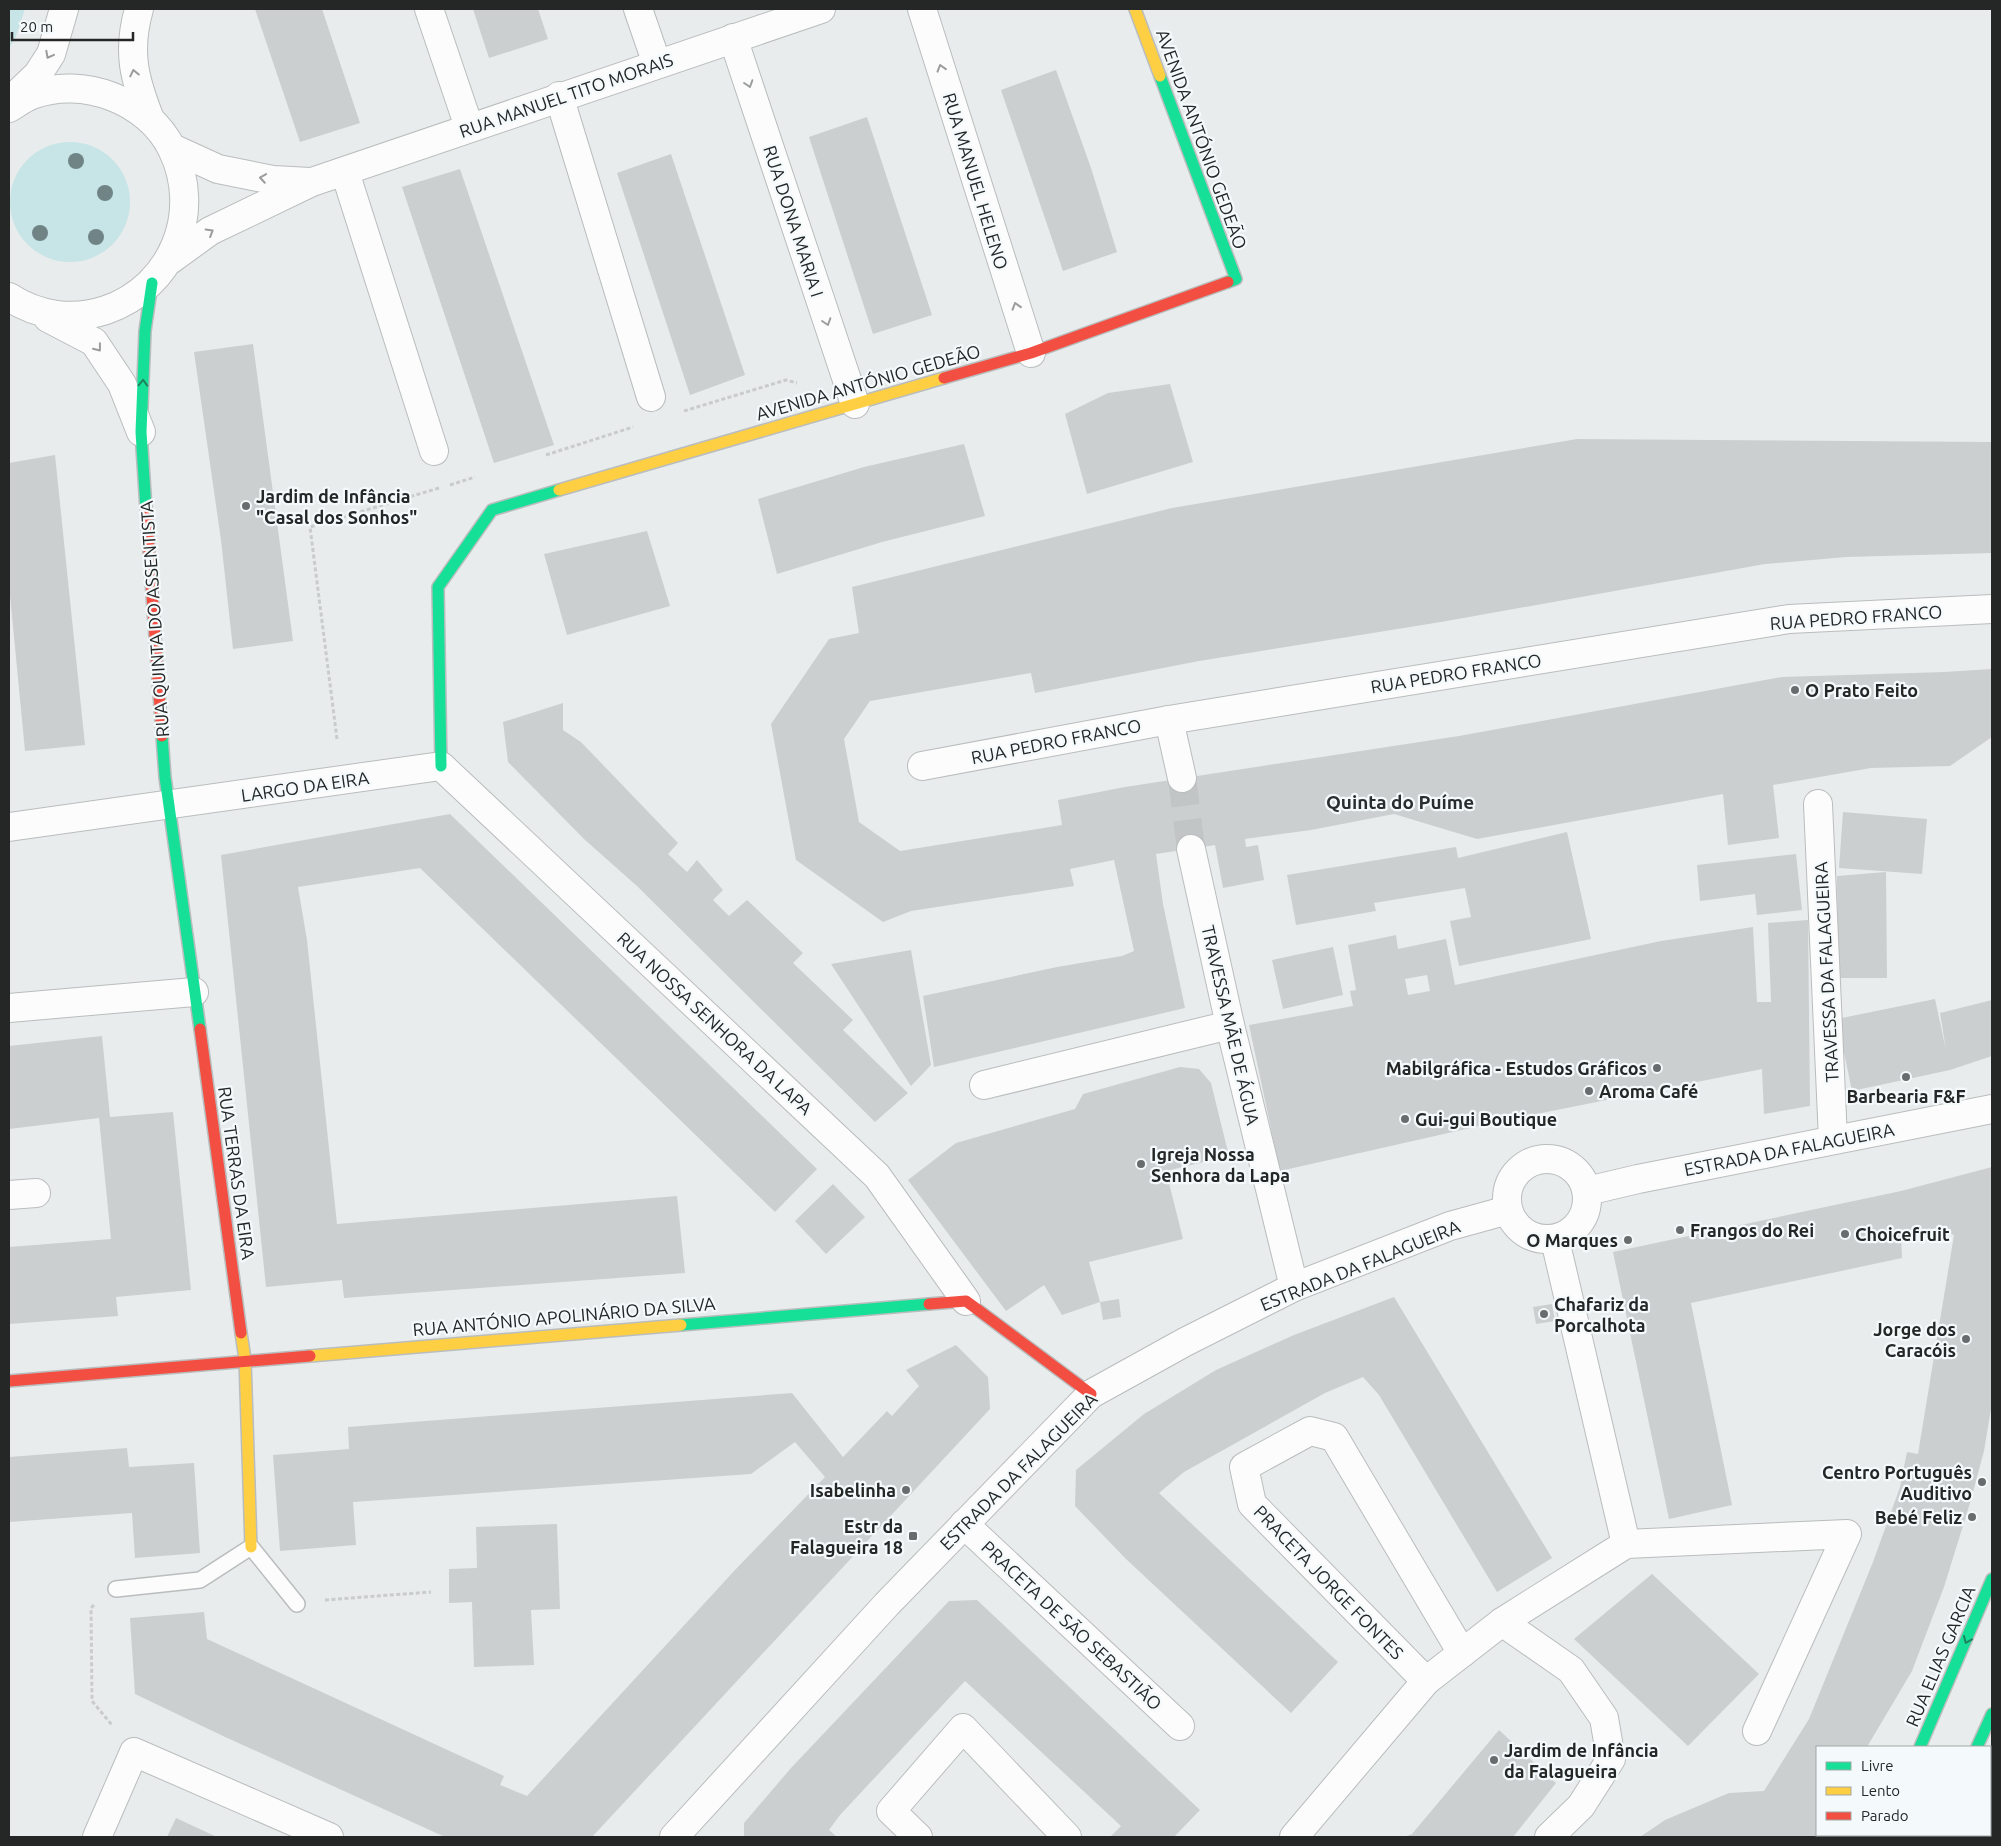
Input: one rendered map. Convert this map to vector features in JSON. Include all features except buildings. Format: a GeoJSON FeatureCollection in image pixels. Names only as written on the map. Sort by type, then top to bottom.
{"type":"FeatureCollection","features":[{"type":"Feature","properties":{"kind":"street"},"geometry":{"type":"LineString","coordinates":[[9,103],[38,74],[51,54],[64,9]]}},
{"type":"Feature","properties":{"kind":"street"},"geometry":{"type":"LineString","coordinates":[[17,302],[59,316],[92,314],[125,304],[152,283],[170,260],[183,223],[184,185],[172,148],[150,119],[138,89],[132,61],[133,38],[140,9]]}},
{"type":"Feature","properties":{"kind":"street"},"geometry":{"type":"LineString","coordinates":[[429,9],[469,127]]}},
{"type":"Feature","properties":{"kind":"street"},"geometry":{"type":"LineString","coordinates":[[638,9],[657,64]]}},
{"type":"Feature","properties":{"kind":"street","name":"RUA MANUEL TITO MORAIS"},"geometry":{"type":"LineString","coordinates":[[170,260],[210,231],[312,182],[559,96],[821,9]]}},
{"type":"Feature","properties":{"kind":"street","name":"RUA MANUEL HELENO"},"geometry":{"type":"LineString","coordinates":[[922,9],[1030,353]]}},
{"type":"Feature","properties":{"kind":"street","name":"AVENIDA ANTÓNIO GEDEÃO"},"geometry":{"type":"LineString","coordinates":[[441,766],[438,587],[492,510],[1030,353],[1236,279],[1135,9]]}},
{"type":"Feature","properties":{"kind":"street","name":"RUA DONA MARIA I"},"geometry":{"type":"LineString","coordinates":[[733,38],[855,404]]}},
{"type":"Feature","properties":{"kind":"street"},"geometry":{"type":"LineString","coordinates":[[9,108],[32,95],[73,87],[115,96],[150,119]]}},
{"type":"Feature","properties":{"kind":"street"},"geometry":{"type":"LineString","coordinates":[[559,96],[651,397]]}},
{"type":"Feature","properties":{"kind":"street","name":"RUA MANUEL TITO MORAIS"},"geometry":{"type":"LineString","coordinates":[[172,148],[227,171],[272,180],[312,182]]}},
{"type":"Feature","properties":{"kind":"street"},"geometry":{"type":"LineString","coordinates":[[345,172],[434,451]]}},
{"type":"Feature","properties":{"kind":"street","name":"RUA QUINTA DO ASSENTISTA"},"geometry":{"type":"LineString","coordinates":[[152,283],[145,331],[141,432],[169,805]]}},
{"type":"Feature","properties":{"kind":"street","name":"RUA QUINTA DO ASSENTISTA"},"geometry":{"type":"LineString","coordinates":[[17,302],[79,332],[94,342],[122,384],[141,432]]}},
{"type":"Feature","properties":{"kind":"street","name":"RUA PEDRO FRANCO"},"geometry":{"type":"LineString","coordinates":[[922,766],[1169,720],[1789,619],[1992,609]]}},
{"type":"Feature","properties":{"kind":"street"},"geometry":{"type":"LineString","coordinates":[[1169,720],[1182,778]]}},
{"type":"Feature","properties":{"kind":"street","name":"LARGO DA EIRA"},"geometry":{"type":"LineString","coordinates":[[9,827],[441,766]]}},
{"type":"Feature","properties":{"kind":"street","name":"RUA NOSSA SENHORA DA LAPA"},"geometry":{"type":"LineString","coordinates":[[441,766],[877,1176],[966,1300]]}},
{"type":"Feature","properties":{"kind":"street","name":"TRAVESSA DA FALAGUEIRA"},"geometry":{"type":"LineString","coordinates":[[1818,804],[1833,1140]]}},
{"type":"Feature","properties":{"kind":"street","name":"RUA TERRAS DA EIRA"},"geometry":{"type":"LineString","coordinates":[[169,805],[245,1359],[251,1547]]}},
{"type":"Feature","properties":{"kind":"street","name":"TRAVESSA MÃE DE ÁGUA"},"geometry":{"type":"LineString","coordinates":[[1191,849],[1230,1025],[1294,1287]]}},
{"type":"Feature","properties":{"kind":"street"},"geometry":{"type":"LineString","coordinates":[[9,1008],[194,992]]}},
{"type":"Feature","properties":{"kind":"street"},"geometry":{"type":"LineString","coordinates":[[984,1085],[1230,1025]]}},
{"type":"Feature","properties":{"kind":"street","name":"ESTRADA DA FALAGUEIRA"},"geometry":{"type":"LineString","coordinates":[[1587,1191],[1992,1109]]}},
{"type":"Feature","properties":{"kind":"street"},"geometry":{"type":"LineString","coordinates":[[1548,1159],[1568,1165],[1580,1176],[1587,1191],[1587,1207],[1581,1222],[1569,1233],[1555,1240],[1540,1239],[1526,1234],[1515,1224],[1508,1210],[1508,1189],[1512,1179],[1528,1164],[1538,1160],[1548,1159]]}},
{"type":"Feature","properties":{"kind":"street"},"geometry":{"type":"LineString","coordinates":[[9,1195],[36,1193]]}},
{"type":"Feature","properties":{"kind":"street","name":"ESTRADA DA FALAGUEIRA"},"geometry":{"type":"LineString","coordinates":[[674,1837],[887,1604],[1091,1394],[1185,1342],[1294,1287],[1450,1226],[1508,1210]]}},
{"type":"Feature","properties":{"kind":"street"},"geometry":{"type":"LineString","coordinates":[[1555,1240],[1626,1544]]}},
{"type":"Feature","properties":{"kind":"street"},"geometry":{"type":"LineString","coordinates":[[966,1300],[1091,1394]]}},
{"type":"Feature","properties":{"kind":"street","name":"RUA ANTÓNIO APOLINÁRIO DA SILVA"},"geometry":{"type":"LineString","coordinates":[[9,1381],[245,1359],[966,1300]]}},
{"type":"Feature","properties":{"kind":"street","name":"PRACETA JORGE FONTES"},"geometry":{"type":"LineString","coordinates":[[1426,1682],[1252,1504],[1244,1467],[1310,1431],[1334,1437],[1462,1653]]}},
{"type":"Feature","properties":{"kind":"street","name":"PRACETA DE SÃO SEBASTIÃO"},"geometry":{"type":"LineString","coordinates":[[964,1524],[1180,1726]]}},
{"type":"Feature","properties":{"kind":"street"},"geometry":{"type":"LineString","coordinates":[[1294,1837],[1426,1682],[1502,1622],[1626,1544],[1847,1534],[1757,1731]]}},
{"type":"Feature","properties":{"kind":"street","name":"RUA ELIAS GARCIA"},"geometry":{"type":"LineString","coordinates":[[1920,1746],[1990,1590]]}},
{"type":"Feature","properties":{"kind":"street"},"geometry":{"type":"LineString","coordinates":[[1502,1622],[1571,1670],[1604,1718],[1612,1759],[1581,1806],[1549,1837]]}},
{"type":"Feature","properties":{"kind":"street"},"geometry":{"type":"LineString","coordinates":[[1977,1746],[1992,1714]]}},
{"type":"Feature","properties":{"kind":"street"},"geometry":{"type":"LineString","coordinates":[[918,1837],[891,1811],[963,1728],[1067,1837]]}},
{"type":"Feature","properties":{"kind":"street"},"geometry":{"type":"LineString","coordinates":[[97,1837],[134,1752],[328,1837]]}},
{"type":"Feature","properties":{"kind":"lane"},"geometry":{"type":"LineString","coordinates":[[116,1589],[200,1580],[251,1547],[297,1604]]}},
{"type":"Feature","properties":{"kind":"path"},"geometry":{"type":"LineString","coordinates":[[321,621],[337,739]]}},
{"type":"Feature","properties":{"kind":"path"},"geometry":{"type":"LineString","coordinates":[[116,1589],[91,1608],[92,1701],[134,1752]]}},
{"type":"Feature","properties":{"kind":"path"},"geometry":{"type":"LineString","coordinates":[[297,1604],[431,1592]]}},
{"type":"Feature","properties":{"kind":"shaded area"},"geometry":{"type":"Polygon","coordinates":[[[9,9],[25,9],[15,39],[9,48],[9,9]]]}},
{"type":"Feature","properties":{"kind":"shaded area"},"geometry":{"type":"Polygon","coordinates":[[[70,142],[93,146],[113,159],[126,179],[130,202],[126,225],[113,245],[93,258],[70,262],[47,258],[27,245],[14,225],[10,202],[14,179],[27,159],[47,146],[70,142]]]}},
{"type":"Feature","properties":{"kind":"tunnel"},"geometry":{"type":"LineString","coordinates":[[1182,778],[1191,849]]}},
{"type":"Feature","properties":{"kind":"traffic: fast"},"geometry":{"type":"LineString","coordinates":[[1160,76],[1236,279],[1228,282]]}},
{"type":"Feature","properties":{"kind":"traffic: fast"},"geometry":{"type":"LineString","coordinates":[[146,509],[141,432],[145,331],[152,283]]}},
{"type":"Feature","properties":{"kind":"traffic: fast"},"geometry":{"type":"LineString","coordinates":[[441,766],[438,587],[492,510],[559,490]]}},
{"type":"Feature","properties":{"kind":"traffic: fast"},"geometry":{"type":"LineString","coordinates":[[162,736],[165,777],[200,1029]]}},
{"type":"Feature","properties":{"kind":"traffic: fast"},"geometry":{"type":"LineString","coordinates":[[681,1325],[929,1304]]}},
{"type":"Feature","properties":{"kind":"traffic: fast"},"geometry":{"type":"LineString","coordinates":[[1920,1746],[1992,1579]]}},
{"type":"Feature","properties":{"kind":"traffic: fast"},"geometry":{"type":"LineString","coordinates":[[1977,1746],[1992,1714]]}},
{"type":"Feature","properties":{"kind":"traffic: slow"},"geometry":{"type":"LineString","coordinates":[[1135,9],[1160,76]]}},
{"type":"Feature","properties":{"kind":"traffic: slow"},"geometry":{"type":"LineString","coordinates":[[559,490],[944,378]]}},
{"type":"Feature","properties":{"kind":"traffic: slow"},"geometry":{"type":"LineString","coordinates":[[310,1356],[681,1325]]}},
{"type":"Feature","properties":{"kind":"traffic: slow"},"geometry":{"type":"LineString","coordinates":[[241,1333],[245,1359],[251,1547]]}},
{"type":"Feature","properties":{"kind":"traffic: jam"},"geometry":{"type":"LineString","coordinates":[[944,378],[1031,353],[1228,282]]}},
{"type":"Feature","properties":{"kind":"traffic: jam"},"geometry":{"type":"LineString","coordinates":[[146,509],[162,736]]}},
{"type":"Feature","properties":{"kind":"traffic: jam"},"geometry":{"type":"LineString","coordinates":[[200,1029],[241,1333]]}},
{"type":"Feature","properties":{"kind":"traffic: jam"},"geometry":{"type":"LineString","coordinates":[[929,1304],[966,1301],[1091,1394]]}},
{"type":"Feature","properties":{"kind":"traffic: jam"},"geometry":{"type":"LineString","coordinates":[[9,1381],[310,1356]]}},
{"type":"Feature","properties":{"kind":"place","name":"Jardim de Infância \"Casal dos Sonhos\""},"geometry":{"type":"Point","coordinates":[246,506]}},
{"type":"Feature","properties":{"kind":"place","name":"O Prato Feito"},"geometry":{"type":"Point","coordinates":[1795,690]}},
{"type":"Feature","properties":{"kind":"place","name":"Mabilgráfica - Estudos Gráficos"},"geometry":{"type":"Point","coordinates":[1657,1068]}},
{"type":"Feature","properties":{"kind":"place","name":"Barbearia F&F"},"geometry":{"type":"Point","coordinates":[1906,1077]}},
{"type":"Feature","properties":{"kind":"place","name":"Aroma Café"},"geometry":{"type":"Point","coordinates":[1589,1091]}},
{"type":"Feature","properties":{"kind":"place","name":"Gui-gui Boutique"},"geometry":{"type":"Point","coordinates":[1405,1119]}},
{"type":"Feature","properties":{"kind":"place","name":"Igreja Nossa Senhora da Lapa"},"geometry":{"type":"Point","coordinates":[1141,1164]}},
{"type":"Feature","properties":{"kind":"place","name":"Frangos do Rei"},"geometry":{"type":"Point","coordinates":[1680,1230]}},
{"type":"Feature","properties":{"kind":"place","name":"Choicefruit"},"geometry":{"type":"Point","coordinates":[1845,1234]}},
{"type":"Feature","properties":{"kind":"place","name":"O Marques"},"geometry":{"type":"Point","coordinates":[1628,1240]}},
{"type":"Feature","properties":{"kind":"place","name":"Chafariz da Porcalhota"},"geometry":{"type":"Point","coordinates":[1544,1314]}},
{"type":"Feature","properties":{"kind":"place","name":"Jorge dos Caracóis"},"geometry":{"type":"Point","coordinates":[1966,1339]}},
{"type":"Feature","properties":{"kind":"place","name":"Centro Português Auditivo"},"geometry":{"type":"Point","coordinates":[1982,1482]}},
{"type":"Feature","properties":{"kind":"place","name":"Isabelinha"},"geometry":{"type":"Point","coordinates":[906,1490]}},
{"type":"Feature","properties":{"kind":"place","name":"Bebé Feliz"},"geometry":{"type":"Point","coordinates":[1972,1517]}},
{"type":"Feature","properties":{"kind":"place","name":"Estr da Falagueira 18"},"geometry":{"type":"Point","coordinates":[913,1536]}},
{"type":"Feature","properties":{"kind":"place","name":"Jardim de Infância da Falagueira"},"geometry":{"type":"Point","coordinates":[1494,1760]}},
{"type":"Feature","properties":{"kind":"district","name":"Quinta do Puíme"},"geometry":{"type":"Point","coordinates":[1400,802]}}]}
